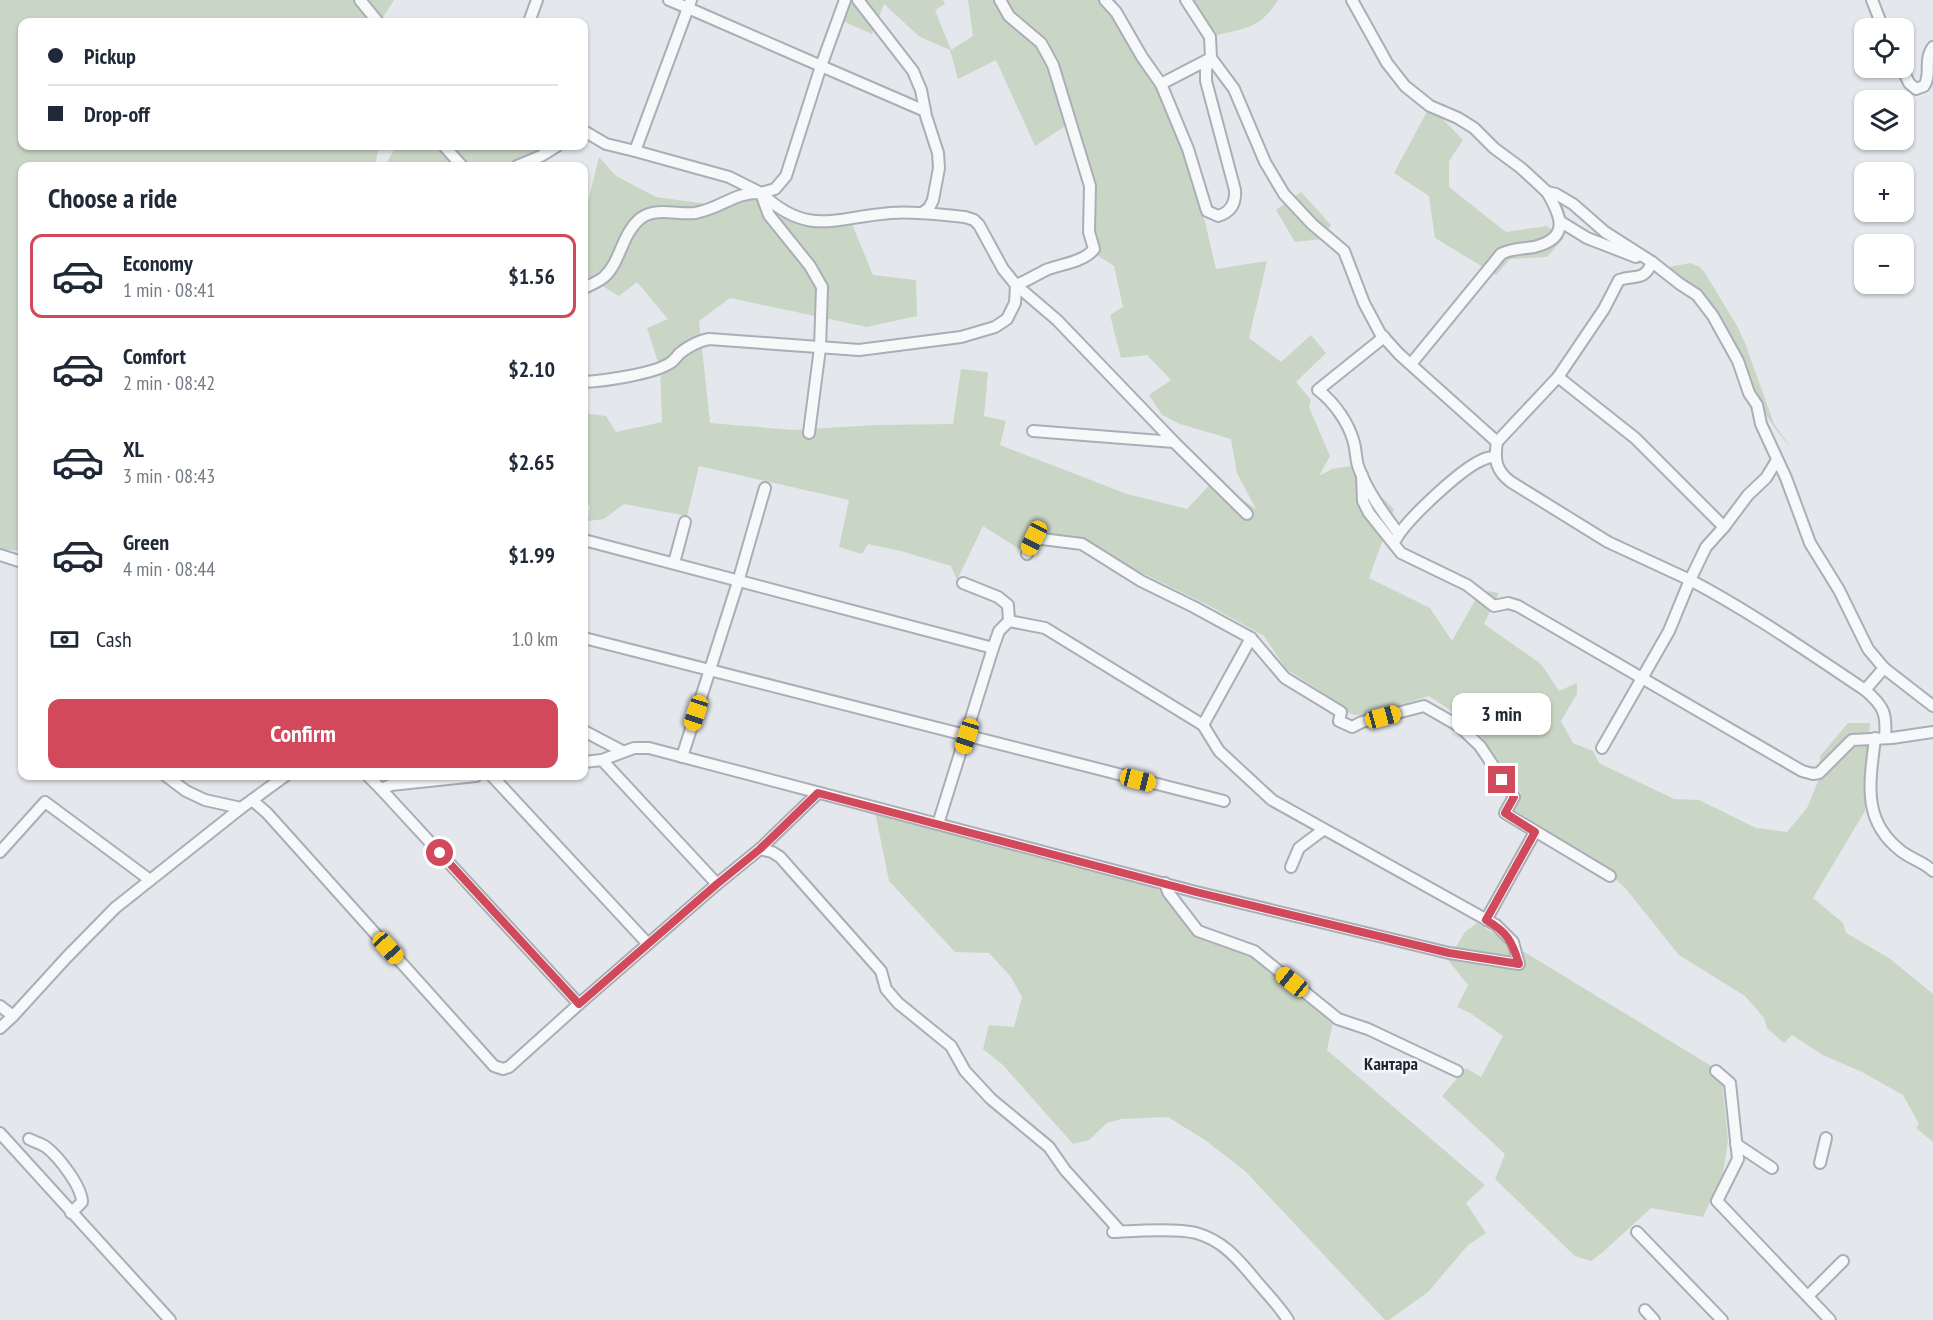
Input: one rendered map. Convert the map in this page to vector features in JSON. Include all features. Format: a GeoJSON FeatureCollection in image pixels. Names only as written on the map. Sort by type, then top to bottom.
{"type":"FeatureCollection","features":[{"type":"Feature","properties":{"kind":"street"},"geometry":{"type":"LineString","coordinates":[[360,0],[375,18]]}},
{"type":"Feature","properties":{"kind":"street"},"geometry":{"type":"LineString","coordinates":[[530,18],[537,0]]}},
{"type":"Feature","properties":{"kind":"street"},"geometry":{"type":"LineString","coordinates":[[669,0],[690,4],[821,66],[925,111]]}},
{"type":"Feature","properties":{"kind":"street"},"geometry":{"type":"LineString","coordinates":[[588,286],[604,277],[611,269],[624,239],[642,217],[653,213],[699,212],[719,206],[740,194],[761,193],[775,189],[786,176],[845,0]]}},
{"type":"Feature","properties":{"kind":"street"},"geometry":{"type":"LineString","coordinates":[[858,0],[913,71],[921,90],[938,153],[939,168],[930,208],[922,213]]}},
{"type":"Feature","properties":{"kind":"street"},"geometry":{"type":"LineString","coordinates":[[1000,0],[1009,16],[1041,43],[1053,65],[1090,186],[1089,232],[1094,249],[1083,257],[1046,270],[1016,285]]}},
{"type":"Feature","properties":{"kind":"street"},"geometry":{"type":"LineString","coordinates":[[1105,0],[1116,12],[1142,57],[1161,84],[1188,149],[1207,211],[1218,216],[1233,205],[1236,199],[1235,190],[1206,81],[1206,69],[1211,58],[1210,37],[1186,0]]}},
{"type":"Feature","properties":{"kind":"street"},"geometry":{"type":"LineString","coordinates":[[1352,0],[1387,63],[1405,86],[1431,106],[1474,128],[1494,148],[1521,168],[1547,192],[1561,222],[1555,235],[1548,240],[1536,246],[1506,251],[1496,258],[1411,364]]}},
{"type":"Feature","properties":{"kind":"street"},"geometry":{"type":"LineString","coordinates":[[1872,0],[1879,18]]}},
{"type":"Feature","properties":{"kind":"street"},"geometry":{"type":"LineString","coordinates":[[635,151],[690,4]]}},
{"type":"Feature","properties":{"kind":"street"},"geometry":{"type":"LineString","coordinates":[[1908,78],[1916,89],[1924,86],[1928,79],[1928,58],[1933,47]]}},
{"type":"Feature","properties":{"kind":"street"},"geometry":{"type":"LineString","coordinates":[[1161,84],[1211,58]]}},
{"type":"Feature","properties":{"kind":"street"},"geometry":{"type":"LineString","coordinates":[[1211,58],[1234,89],[1253,135],[1274,179],[1284,194],[1312,224],[1344,251],[1367,310],[1384,337],[1393,349],[1497,442]]}},
{"type":"Feature","properties":{"kind":"street"},"geometry":{"type":"LineString","coordinates":[[588,133],[606,144],[729,177],[761,193],[775,206],[811,222],[891,213],[922,213],[974,220],[1016,285],[1057,320],[1247,514]]}},
{"type":"Feature","properties":{"kind":"street"},"geometry":{"type":"LineString","coordinates":[[448,150],[458,162]]}},
{"type":"Feature","properties":{"kind":"street"},"geometry":{"type":"LineString","coordinates":[[527,162],[551,150]]}},
{"type":"Feature","properties":{"kind":"street"},"geometry":{"type":"LineString","coordinates":[[1547,192],[1556,194],[1573,204],[1605,232],[1652,262],[1697,295],[1713,315],[1738,361],[1749,393],[1757,405],[1761,424],[1810,543],[1839,590],[1868,649],[1895,679],[1933,706]]}},
{"type":"Feature","properties":{"kind":"street"},"geometry":{"type":"LineString","coordinates":[[761,193],[773,221],[810,266],[822,287],[820,348],[809,433]]}},
{"type":"Feature","properties":{"kind":"street"},"geometry":{"type":"LineString","coordinates":[[1561,222],[1581,235],[1612,249],[1636,257],[1642,256]]}},
{"type":"Feature","properties":{"kind":"street"},"geometry":{"type":"LineString","coordinates":[[1652,262],[1648,272],[1644,275],[1619,279],[1604,309],[1558,377],[1497,442],[1498,469],[1511,482],[1608,542],[1724,598],[1877,700],[1883,708],[1886,726],[1880,738],[1870,795],[1871,807],[1881,830],[1901,851],[1931,866]]}},
{"type":"Feature","properties":{"kind":"street"},"geometry":{"type":"LineString","coordinates":[[588,382],[660,368],[671,363],[698,341],[709,339],[859,350],[961,337],[986,330],[1007,319],[1015,303],[1016,285]]}},
{"type":"Feature","properties":{"kind":"street"},"geometry":{"type":"LineString","coordinates":[[1384,337],[1318,390],[1330,399],[1352,436],[1362,476],[1378,505],[1399,534]]}},
{"type":"Feature","properties":{"kind":"street"},"geometry":{"type":"LineString","coordinates":[[1558,377],[1635,438],[1724,527]]}},
{"type":"Feature","properties":{"kind":"street"},"geometry":{"type":"LineString","coordinates":[[1033,431],[1174,442]]}},
{"type":"Feature","properties":{"kind":"street"},"geometry":{"type":"LineString","coordinates":[[1401,552],[1396,544],[1399,534],[1416,514],[1464,471],[1481,460],[1496,457]]}},
{"type":"Feature","properties":{"kind":"street"},"geometry":{"type":"LineString","coordinates":[[1602,748],[1669,631],[1706,547],[1748,495],[1766,478],[1777,460]]}},
{"type":"Feature","properties":{"kind":"street"},"geometry":{"type":"LineString","coordinates":[[1362,476],[1363,501],[1369,513],[1401,552],[1467,585],[1494,606],[1508,603],[1518,606],[1808,774],[1819,773],[1852,740],[1933,732]]}},
{"type":"Feature","properties":{"kind":"street"},"geometry":{"type":"LineString","coordinates":[[682,757],[738,582],[765,488]]}},
{"type":"Feature","properties":{"kind":"street"},"geometry":{"type":"LineString","coordinates":[[674,563],[685,522]]}},
{"type":"Feature","properties":{"kind":"street"},"geometry":{"type":"LineString","coordinates":[[1027,554],[1034,538],[1082,544],[1141,581],[1194,606],[1251,638],[1285,678],[1341,712],[1339,721],[1352,727],[1362,722],[1424,706],[1459,726],[1480,746],[1514,797],[1505,813],[1610,876]]}},
{"type":"Feature","properties":{"kind":"street"},"geometry":{"type":"LineString","coordinates":[[588,541],[993,648]]}},
{"type":"Feature","properties":{"kind":"street"},"geometry":{"type":"LineString","coordinates":[[0,555],[18,561]]}},
{"type":"Feature","properties":{"kind":"street"},"geometry":{"type":"LineString","coordinates":[[938,824],[993,648],[999,631],[1009,621],[1008,605],[998,597],[963,582]]}},
{"type":"Feature","properties":{"kind":"street"},"geometry":{"type":"LineString","coordinates":[[588,762],[603,760],[634,748],[649,748],[1165,883],[1449,953],[1519,964],[1513,942],[1496,925],[1272,800],[1219,751],[1203,725],[1045,628],[1009,621]]}},
{"type":"Feature","properties":{"kind":"street"},"geometry":{"type":"LineString","coordinates":[[1203,725],[1251,638]]}},
{"type":"Feature","properties":{"kind":"street"},"geometry":{"type":"LineString","coordinates":[[588,639],[1224,801]]}},
{"type":"Feature","properties":{"kind":"street"},"geometry":{"type":"LineString","coordinates":[[1865,690],[1884,668]]}},
{"type":"Feature","properties":{"kind":"street"},"geometry":{"type":"LineString","coordinates":[[588,733],[622,751]]}},
{"type":"Feature","properties":{"kind":"street"},"geometry":{"type":"LineString","coordinates":[[603,760],[717,884]]}},
{"type":"Feature","properties":{"kind":"street"},"geometry":{"type":"LineString","coordinates":[[171,780],[186,791],[205,800],[241,808]]}},
{"type":"Feature","properties":{"kind":"street"},"geometry":{"type":"LineString","coordinates":[[0,1028],[115,908],[280,780]]}},
{"type":"Feature","properties":{"kind":"street"},"geometry":{"type":"LineString","coordinates":[[389,783],[426,780]]}},
{"type":"Feature","properties":{"kind":"street"},"geometry":{"type":"LineString","coordinates":[[496,780],[648,944]]}},
{"type":"Feature","properties":{"kind":"street"},"geometry":{"type":"LineString","coordinates":[[389,783],[579,1004]]}},
{"type":"Feature","properties":{"kind":"street"},"geometry":{"type":"LineString","coordinates":[[252,800],[267,813],[494,1066],[503,1069],[509,1067],[760,849],[818,793]]}},
{"type":"Feature","properties":{"kind":"street"},"geometry":{"type":"LineString","coordinates":[[0,852],[45,802],[150,880]]}},
{"type":"Feature","properties":{"kind":"street"},"geometry":{"type":"LineString","coordinates":[[1291,867],[1299,848],[1323,830]]}},
{"type":"Feature","properties":{"kind":"street"},"geometry":{"type":"LineString","coordinates":[[1486,920],[1535,832]]}},
{"type":"Feature","properties":{"kind":"street"},"geometry":{"type":"LineString","coordinates":[[760,849],[780,857],[881,971],[886,989],[898,1003],[951,1046],[965,1071],[991,1099],[1049,1147],[1115,1232],[1196,1233],[1222,1245],[1235,1255],[1274,1299],[1288,1320]]}},
{"type":"Feature","properties":{"kind":"street"},"geometry":{"type":"LineString","coordinates":[[1165,883],[1168,891],[1198,931],[1254,951],[1338,1019],[1368,1029],[1457,1071]]}},
{"type":"Feature","properties":{"kind":"street"},"geometry":{"type":"LineString","coordinates":[[0,1006],[13,1016]]}},
{"type":"Feature","properties":{"kind":"street"},"geometry":{"type":"LineString","coordinates":[[1716,1071],[1730,1083],[1738,1160],[1717,1201],[1830,1320]]}},
{"type":"Feature","properties":{"kind":"street"},"geometry":{"type":"LineString","coordinates":[[0,1133],[170,1320]]}},
{"type":"Feature","properties":{"kind":"street"},"geometry":{"type":"LineString","coordinates":[[1820,1163],[1826,1138]]}},
{"type":"Feature","properties":{"kind":"street"},"geometry":{"type":"LineString","coordinates":[[29,1139],[45,1146],[61,1161],[81,1190],[82,1202],[71,1213]]}},
{"type":"Feature","properties":{"kind":"street"},"geometry":{"type":"LineString","coordinates":[[1736,1144],[1772,1168]]}},
{"type":"Feature","properties":{"kind":"street"},"geometry":{"type":"LineString","coordinates":[[1636,1232],[1722,1320]]}},
{"type":"Feature","properties":{"kind":"street"},"geometry":{"type":"LineString","coordinates":[[1808,1296],[1843,1261]]}},
{"type":"Feature","properties":{"kind":"street"},"geometry":{"type":"LineString","coordinates":[[1646,1310],[1654,1320]]}},
{"type":"Feature","properties":{"kind":"green space"},"geometry":{"type":"Polygon","coordinates":[[[0,0],[394,0],[383,18],[18,18],[18,150],[378,150],[376,162],[18,162],[18,551],[0,549],[0,0]]]}},
{"type":"Feature","properties":{"kind":"green space"},"geometry":{"type":"Polygon","coordinates":[[[845,0],[943,0],[945,4],[935,10],[951,50],[973,36],[968,0],[1105,0],[1133,39],[1188,149],[1216,269],[1267,261],[1249,338],[1281,362],[1311,335],[1326,353],[1296,382],[1311,400],[1309,407],[1330,456],[1319,476],[1332,469],[1350,466],[1394,509],[1369,578],[1430,608],[1452,641],[1481,590],[1499,593],[1484,624],[1541,664],[1559,691],[1577,683],[1577,694],[1561,721],[1573,743],[1593,751],[1599,763],[1674,799],[1699,800],[1756,828],[1787,832],[1807,808],[1819,779],[1820,756],[1848,723],[1870,723],[1865,811],[1813,898],[1843,923],[1846,933],[1889,958],[1933,994],[1933,1142],[1916,1128],[1919,1124],[1903,1095],[1862,1072],[1823,1055],[1792,1035],[1784,1043],[1767,1028],[1764,1018],[1745,996],[1679,955],[1626,889],[1602,866],[1513,809],[1521,793],[1474,726],[1429,696],[1364,716],[1351,714],[1286,669],[1264,636],[1208,605],[1082,544],[1033,530],[1027,554],[983,526],[957,580],[951,566],[901,551],[868,544],[862,554],[839,547],[849,500],[699,466],[687,516],[624,504],[604,519],[588,521],[590,506],[588,505],[588,412],[606,416],[616,432],[662,422],[660,368],[647,328],[668,319],[637,282],[619,296],[588,277],[588,202],[599,157],[616,176],[656,197],[729,207],[761,193],[772,214],[783,218],[820,227],[852,224],[873,275],[916,280],[917,316],[867,327],[730,298],[699,321],[710,423],[792,430],[876,425],[953,424],[961,369],[988,372],[984,416],[1006,421],[1000,445],[1127,494],[1187,509],[1214,480],[1256,509],[1237,473],[1231,439],[1180,424],[1162,415],[1149,395],[1171,380],[1147,355],[1121,358],[1110,315],[1123,307],[1114,266],[1092,252],[1091,204],[1070,123],[1035,146],[996,60],[958,79],[950,50],[920,37],[884,4],[872,34],[838,19],[845,0]]]}},
{"type":"Feature","properties":{"kind":"green space"},"geometry":{"type":"Polygon","coordinates":[[[1186,0],[1278,0],[1257,23],[1241,30],[1210,37],[1186,0]]]}},
{"type":"Feature","properties":{"kind":"green space"},"geometry":{"type":"Polygon","coordinates":[[[1430,106],[1463,140],[1449,161],[1449,187],[1506,232],[1547,226],[1563,239],[1547,257],[1510,259],[1496,275],[1435,238],[1429,196],[1394,173],[1430,106]]]}},
{"type":"Feature","properties":{"kind":"green space"},"geometry":{"type":"Polygon","coordinates":[[[394,150],[549,150],[525,162],[387,162],[394,150]]]}},
{"type":"Feature","properties":{"kind":"green space"},"geometry":{"type":"Polygon","coordinates":[[[1301,192],[1331,225],[1322,239],[1295,242],[1276,210],[1301,192]]]}},
{"type":"Feature","properties":{"kind":"green space"},"geometry":{"type":"Polygon","coordinates":[[[1690,263],[1700,267],[1705,273],[1737,326],[1774,424],[1790,446],[1774,427],[1761,406],[1738,350],[1728,332],[1710,312],[1659,269],[1690,263]]]}},
{"type":"Feature","properties":{"kind":"green space"},"geometry":{"type":"Polygon","coordinates":[[[874,807],[1151,882],[1198,931],[1254,956],[1333,1022],[1327,1050],[1485,1185],[1466,1203],[1486,1233],[1468,1245],[1428,1292],[1389,1320],[1385,1320],[1245,1171],[1205,1140],[1168,1117],[1121,1119],[1107,1123],[1089,1140],[1073,1144],[1003,1065],[983,1049],[989,1025],[1014,1027],[1022,997],[1011,977],[989,953],[955,952],[889,881],[874,807]]]}},
{"type":"Feature","properties":{"kind":"green space"},"geometry":{"type":"Polygon","coordinates":[[[1477,923],[1721,1072],[1728,1140],[1723,1173],[1703,1217],[1651,1208],[1591,1261],[1575,1256],[1495,1179],[1505,1154],[1442,1096],[1466,1068],[1481,1077],[1503,1036],[1470,1013],[1457,1007],[1468,985],[1448,960],[1465,932],[1477,923]]]}},
{"type":"Feature","properties":{"kind":"district","name":"Кантара"},"geometry":{"type":"Point","coordinates":[1391,1063]}},
{"type":"Feature","properties":{"kind":"route"},"geometry":{"type":"LineString","coordinates":[[440,853],[579,1004],[760,849],[818,793],[1196,892],[1449,953],[1519,964],[1513,942],[1496,925],[1486,920],[1535,832],[1505,813],[1514,797],[1502,780]]}}]}
